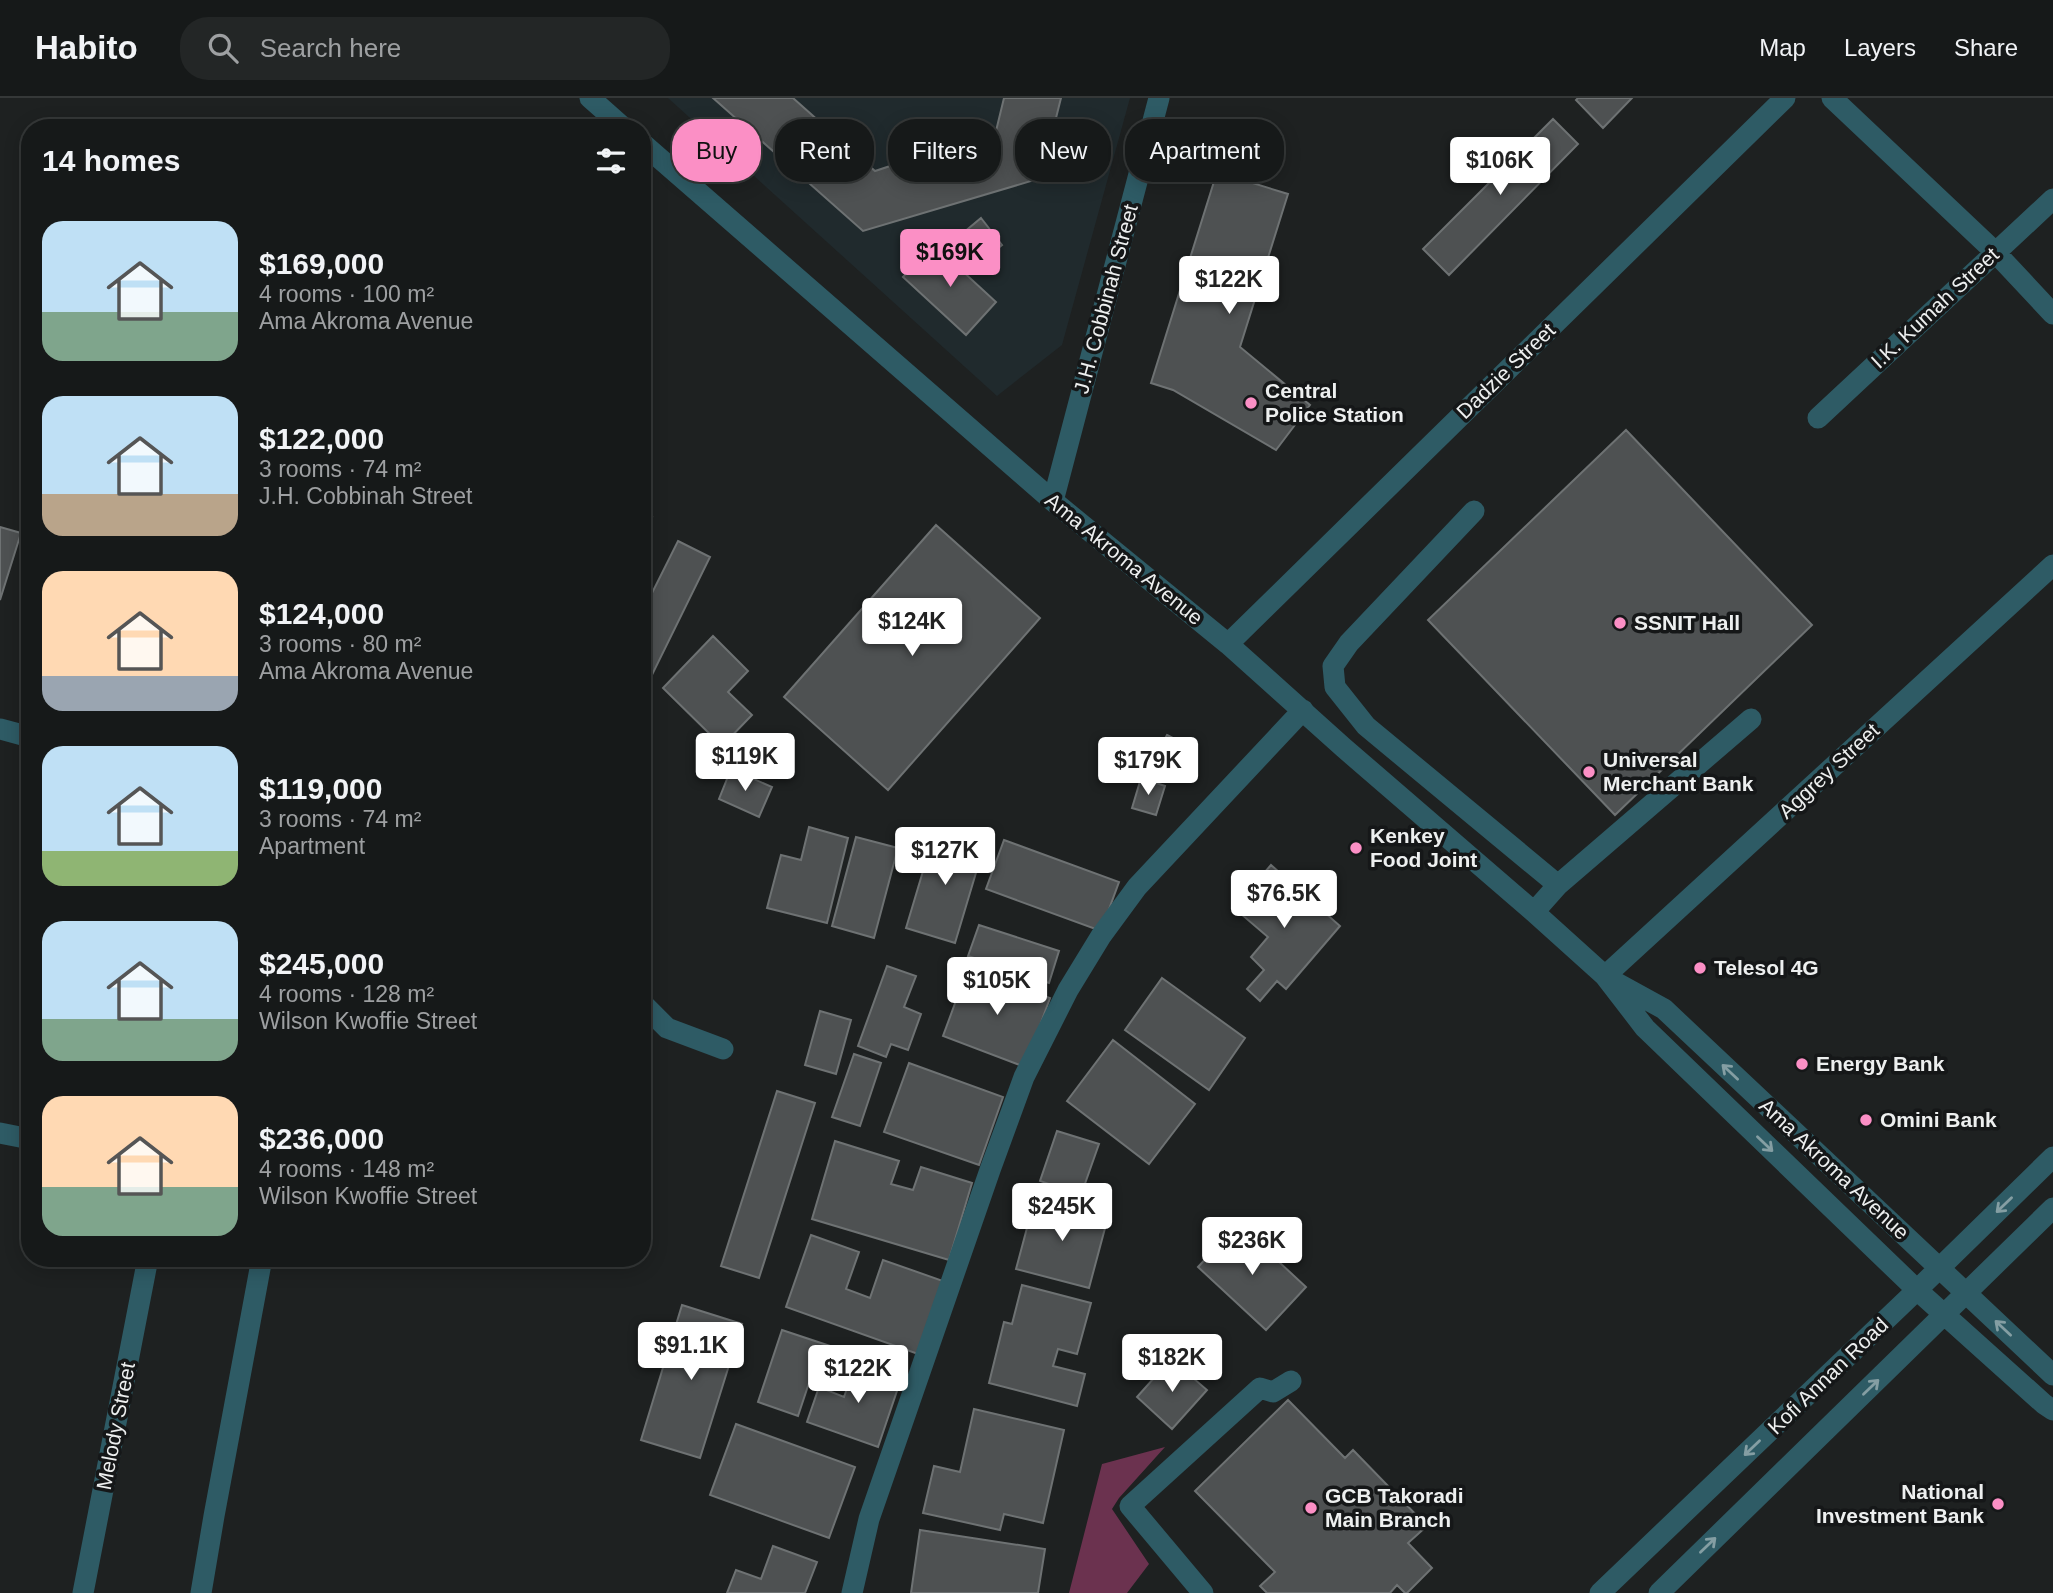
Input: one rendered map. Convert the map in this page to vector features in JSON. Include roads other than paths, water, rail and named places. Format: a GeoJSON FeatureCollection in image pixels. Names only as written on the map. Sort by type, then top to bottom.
{"type":"FeatureCollection","features":[{"type":"Feature","properties":{"kind":"street"},"geometry":{"type":"LineString","coordinates":[[590,98],[614,119]]}},
{"type":"Feature","properties":{"kind":"street","name":"J.H. Cobbinah Street"},"geometry":{"type":"LineString","coordinates":[[1053,501],[1159,98]]}},
{"type":"Feature","properties":{"kind":"street","name":"Dadzie Street"},"geometry":{"type":"LineString","coordinates":[[1228,644],[1785,98]]}},
{"type":"Feature","properties":{"kind":"street"},"geometry":{"type":"LineString","coordinates":[[1832,98],[1995,252],[2053,314]]}},
{"type":"Feature","properties":{"kind":"street","name":"Ama Akroma Avenue"},"geometry":{"type":"LineString","coordinates":[[651,151],[1053,501],[1228,644],[1534,912],[1605,976],[1645,1028],[1917,1290],[2053,1410]]}},
{"type":"Feature","properties":{"kind":"street","name":"I.K. Kumah Street"},"geometry":{"type":"LineString","coordinates":[[1818,418],[2053,199]]}},
{"type":"Feature","properties":{"kind":"street"},"geometry":{"type":"LineString","coordinates":[[1474,511],[1349,642],[1333,666],[1335,687],[1366,726],[1558,885]]}},
{"type":"Feature","properties":{"kind":"street","name":"Aggrey Street"},"geometry":{"type":"LineString","coordinates":[[1605,976],[2053,565]]}},
{"type":"Feature","properties":{"kind":"street"},"geometry":{"type":"LineString","coordinates":[[852,1593],[869,1519],[990,1170],[1024,1077],[1068,990],[1101,936],[1137,887],[1303,709]]}},
{"type":"Feature","properties":{"kind":"street"},"geometry":{"type":"LineString","coordinates":[[1534,912],[1558,885],[1751,719]]}},
{"type":"Feature","properties":{"kind":"street"},"geometry":{"type":"LineString","coordinates":[[1344,748],[1366,726]]}},
{"type":"Feature","properties":{"kind":"street"},"geometry":{"type":"LineString","coordinates":[[0,729],[21,735]]}},
{"type":"Feature","properties":{"kind":"street","name":"Ama Akroma Avenue"},"geometry":{"type":"LineString","coordinates":[[1605,976],[1664,1009],[2053,1375]]}},
{"type":"Feature","properties":{"kind":"street"},"geometry":{"type":"LineString","coordinates":[[651,1012],[667,1028],[723,1049]]}},
{"type":"Feature","properties":{"kind":"street"},"geometry":{"type":"LineString","coordinates":[[0,1133],[21,1137]]}},
{"type":"Feature","properties":{"kind":"street","name":"Kofi Annan Road"},"geometry":{"type":"LineString","coordinates":[[1600,1593],[2053,1157]]}},
{"type":"Feature","properties":{"kind":"street","name":"Kofi Annan Road"},"geometry":{"type":"LineString","coordinates":[[1659,1593],[2053,1208]]}},
{"type":"Feature","properties":{"kind":"street","name":"Melody Street"},"geometry":{"type":"LineString","coordinates":[[83,1593],[146,1267]]}},
{"type":"Feature","properties":{"kind":"street"},"geometry":{"type":"LineString","coordinates":[[201,1593],[260,1267]]}},
{"type":"Feature","properties":{"kind":"street"},"geometry":{"type":"LineString","coordinates":[[1203,1593],[1130,1506],[1260,1388],[1273,1392],[1291,1381]]}},
{"type":"Feature","properties":{"kind":"place","name":"Central Police Station"},"geometry":{"type":"Point","coordinates":[1251,403]}},
{"type":"Feature","properties":{"kind":"place","name":"SSNIT Hall"},"geometry":{"type":"Point","coordinates":[1620,623]}},
{"type":"Feature","properties":{"kind":"place","name":"Universal Merchant Bank"},"geometry":{"type":"Point","coordinates":[1589,772]}},
{"type":"Feature","properties":{"kind":"place","name":"Kenkey Food Joint"},"geometry":{"type":"Point","coordinates":[1356,848]}},
{"type":"Feature","properties":{"kind":"place","name":"Telesol 4G"},"geometry":{"type":"Point","coordinates":[1700,968]}},
{"type":"Feature","properties":{"kind":"place","name":"Energy Bank"},"geometry":{"type":"Point","coordinates":[1802,1064]}},
{"type":"Feature","properties":{"kind":"place","name":"Omini Bank"},"geometry":{"type":"Point","coordinates":[1866,1120]}},
{"type":"Feature","properties":{"kind":"place","name":"National Investment Bank"},"geometry":{"type":"Point","coordinates":[1998,1504]}},
{"type":"Feature","properties":{"kind":"place","name":"GCB Takoradi Main Branch"},"geometry":{"type":"Point","coordinates":[1311,1508]}}]}
